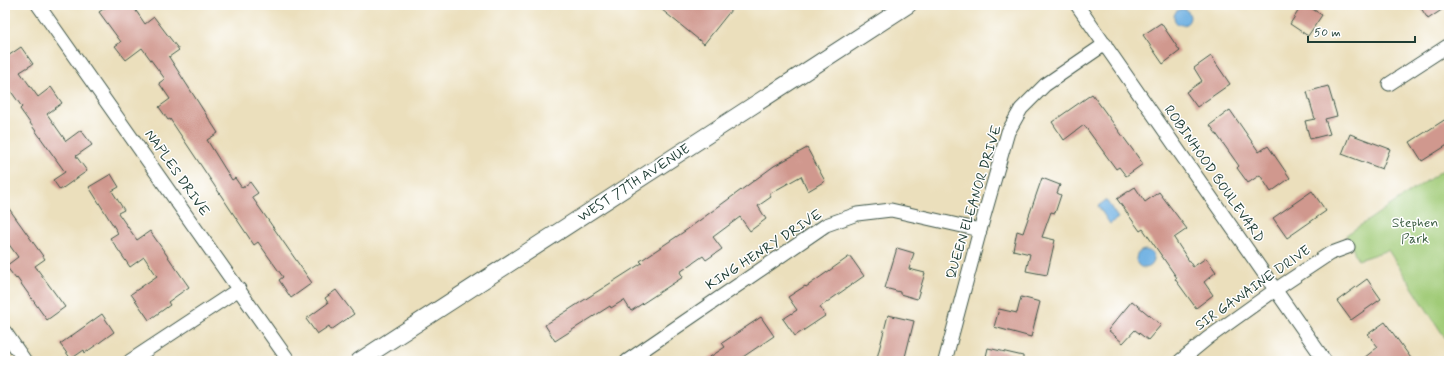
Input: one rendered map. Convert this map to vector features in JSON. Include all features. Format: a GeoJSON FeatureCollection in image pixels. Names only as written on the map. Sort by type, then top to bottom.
{"type":"FeatureCollection","features":[{"type":"Feature","properties":{"kind":"street","name":"NAPLES DRIVE"},"geometry":{"type":"LineString","coordinates":[[38,5],[289,361]]}},
{"type":"Feature","properties":{"kind":"street","name":"WEST 77TH AVENUE"},"geometry":{"type":"LineString","coordinates":[[359,361],[908,5]]}},
{"type":"Feature","properties":{"kind":"street","name":"ROBINHOOD BOULEVARD"},"geometry":{"type":"LineString","coordinates":[[1077,5],[1325,361]]}},
{"type":"Feature","properties":{"kind":"street","name":"QUEEN ELEANOR DRIVE"},"geometry":{"type":"LineString","coordinates":[[945,361],[1008,132],[1021,109],[1045,85],[1105,44]]}},
{"type":"Feature","properties":{"kind":"street"},"geometry":{"type":"LineString","coordinates":[[1389,84],[1449,45]]}},
{"type":"Feature","properties":{"kind":"street","name":"KING HENRY DRIVE"},"geometry":{"type":"LineString","coordinates":[[627,361],[826,225],[857,214],[891,210],[980,230]]}},
{"type":"Feature","properties":{"kind":"street","name":"SIR GAWAINE DRIVE"},"geometry":{"type":"LineString","coordinates":[[1180,361],[1208,338],[1275,290],[1329,254],[1348,247]]}},
{"type":"Feature","properties":{"kind":"street"},"geometry":{"type":"LineString","coordinates":[[130,361],[239,289]]}},
{"type":"Feature","properties":{"kind":"street"},"geometry":{"type":"LineString","coordinates":[[5,332],[25,361]]}},
{"type":"Feature","properties":{"kind":"green space","name":"Stephen Park"},"geometry":{"type":"Polygon","coordinates":[[[1449,166],[1449,344],[1388,250],[1358,260],[1346,235],[1449,166]]]}},
{"type":"Feature","properties":{"kind":"water"},"geometry":{"type":"Polygon","coordinates":[[[1182,9],[1189,14],[1190,17],[1185,24],[1182,25],[1175,20],[1174,17],[1179,10],[1182,9]]]}},
{"type":"Feature","properties":{"kind":"water"},"geometry":{"type":"Polygon","coordinates":[[[1106,200],[1118,218],[1110,224],[1098,206],[1106,200]]]}},
{"type":"Feature","properties":{"kind":"water"},"geometry":{"type":"Polygon","coordinates":[[[1145,250],[1151,253],[1154,259],[1151,265],[1145,268],[1139,265],[1136,259],[1139,253],[1145,250]]]}},
{"type":"Feature","properties":{"kind":"building"},"geometry":{"type":"Polygon","coordinates":[[[109,5],[132,5],[145,24],[154,17],[179,50],[169,57],[218,133],[207,140],[232,180],[235,178],[242,188],[250,182],[258,193],[252,197],[312,283],[291,298],[279,280],[283,277],[258,242],[254,245],[170,119],[168,120],[159,107],[170,99],[159,83],[165,79],[142,48],[126,60],[115,46],[121,42],[99,12],[109,5]]]}},
{"type":"Feature","properties":{"kind":"building"},"geometry":{"type":"Polygon","coordinates":[[[656,5],[735,5],[704,44],[656,5]]]}},
{"type":"Feature","properties":{"kind":"building"},"geometry":{"type":"Polygon","coordinates":[[[1302,5],[1306,5],[1322,15],[1308,36],[1290,24],[1302,5]]]}},
{"type":"Feature","properties":{"kind":"building"},"geometry":{"type":"Polygon","coordinates":[[[1419,5],[1449,5],[1428,19],[1419,5]]]}},
{"type":"Feature","properties":{"kind":"building"},"geometry":{"type":"Polygon","coordinates":[[[1161,23],[1180,51],[1163,64],[1143,35],[1161,23]]]}},
{"type":"Feature","properties":{"kind":"building"},"geometry":{"type":"Polygon","coordinates":[[[21,47],[33,64],[20,72],[38,97],[51,87],[62,103],[47,114],[66,141],[81,130],[92,145],[76,156],[87,171],[60,190],[53,180],[65,172],[20,109],[22,107],[5,83],[5,58],[21,47]]]}},
{"type":"Feature","properties":{"kind":"building"},"geometry":{"type":"Polygon","coordinates":[[[1211,56],[1230,84],[1197,107],[1186,92],[1202,81],[1194,68],[1211,56]]]}},
{"type":"Feature","properties":{"kind":"building"},"geometry":{"type":"Polygon","coordinates":[[[1328,86],[1337,116],[1325,119],[1330,134],[1310,139],[1305,121],[1315,119],[1307,92],[1328,86]]]}},
{"type":"Feature","properties":{"kind":"building"},"geometry":{"type":"Polygon","coordinates":[[[1092,94],[1143,164],[1126,176],[1119,167],[1116,169],[1084,125],[1064,140],[1052,122],[1092,94]]]}},
{"type":"Feature","properties":{"kind":"building"},"geometry":{"type":"Polygon","coordinates":[[[1230,110],[1259,152],[1268,146],[1290,178],[1271,192],[1260,175],[1248,183],[1237,168],[1239,166],[1210,125],[1230,110]]]}},
{"type":"Feature","properties":{"kind":"building"},"geometry":{"type":"Polygon","coordinates":[[[1449,117],[1449,144],[1422,161],[1410,142],[1449,117]]]}},
{"type":"Feature","properties":{"kind":"building"},"geometry":{"type":"Polygon","coordinates":[[[1350,134],[1390,149],[1382,169],[1342,154],[1350,134]]]}},
{"type":"Feature","properties":{"kind":"building"},"geometry":{"type":"Polygon","coordinates":[[[807,148],[825,181],[808,191],[801,176],[769,194],[771,197],[758,206],[766,219],[750,231],[740,217],[713,237],[722,249],[706,260],[703,256],[680,272],[683,277],[631,311],[624,300],[611,308],[610,306],[555,341],[545,325],[642,263],[640,261],[685,231],[774,166],[807,148]]]}},
{"type":"Feature","properties":{"kind":"building"},"geometry":{"type":"Polygon","coordinates":[[[111,174],[119,187],[112,191],[124,210],[118,213],[137,240],[150,231],[189,287],[168,302],[170,305],[149,320],[131,294],[157,276],[144,257],[130,267],[110,238],[118,233],[89,187],[111,174]]]}},
{"type":"Feature","properties":{"kind":"building"},"geometry":{"type":"Polygon","coordinates":[[[1042,178],[1060,185],[1057,193],[1061,195],[1055,213],[1051,212],[1042,237],[1055,240],[1047,275],[1026,271],[1030,254],[1013,250],[1017,231],[1023,233],[1042,178]]]}},
{"type":"Feature","properties":{"kind":"building"},"geometry":{"type":"Polygon","coordinates":[[[1135,187],[1145,202],[1159,192],[1187,229],[1174,238],[1193,267],[1206,258],[1216,272],[1204,282],[1213,295],[1196,308],[1175,279],[1177,278],[1143,229],[1140,231],[1117,199],[1135,187]]]}},
{"type":"Feature","properties":{"kind":"building"},"geometry":{"type":"Polygon","coordinates":[[[1312,191],[1326,211],[1287,238],[1273,218],[1312,191]]]}},
{"type":"Feature","properties":{"kind":"building"},"geometry":{"type":"Polygon","coordinates":[[[5,203],[45,259],[35,266],[65,307],[47,320],[17,278],[16,279],[6,266],[18,257],[5,239],[5,203]]]}},
{"type":"Feature","properties":{"kind":"building"},"geometry":{"type":"Polygon","coordinates":[[[897,248],[914,253],[909,269],[925,273],[917,299],[885,288],[897,248]]]}},
{"type":"Feature","properties":{"kind":"building"},"geometry":{"type":"Polygon","coordinates":[[[850,256],[864,276],[820,307],[825,316],[795,336],[783,319],[797,310],[788,297],[805,286],[806,287],[850,256]]]}},
{"type":"Feature","properties":{"kind":"building"},"geometry":{"type":"Polygon","coordinates":[[[1367,279],[1381,299],[1351,320],[1337,301],[1367,279]]]}},
{"type":"Feature","properties":{"kind":"building"},"geometry":{"type":"Polygon","coordinates":[[[336,290],[354,314],[331,330],[329,326],[317,334],[306,319],[328,303],[325,298],[336,290]]]}},
{"type":"Feature","properties":{"kind":"building"},"geometry":{"type":"Polygon","coordinates":[[[1021,297],[1040,302],[1031,337],[994,327],[999,309],[1017,313],[1021,297]]]}},
{"type":"Feature","properties":{"kind":"building"},"geometry":{"type":"Polygon","coordinates":[[[1132,301],[1161,325],[1148,340],[1135,330],[1123,343],[1108,330],[1132,301]]]}},
{"type":"Feature","properties":{"kind":"building"},"geometry":{"type":"Polygon","coordinates":[[[102,314],[114,332],[85,353],[84,350],[71,359],[60,344],[102,314]]]}},
{"type":"Feature","properties":{"kind":"building"},"geometry":{"type":"Polygon","coordinates":[[[888,315],[914,321],[904,361],[888,361],[877,358],[888,315]]]}},
{"type":"Feature","properties":{"kind":"building"},"geometry":{"type":"Polygon","coordinates":[[[761,317],[774,336],[737,361],[704,361],[725,347],[722,343],[761,317]]]}},
{"type":"Feature","properties":{"kind":"building"},"geometry":{"type":"Polygon","coordinates":[[[1385,322],[1413,361],[1360,361],[1378,347],[1368,334],[1385,322]]]}},
{"type":"Feature","properties":{"kind":"building"},"geometry":{"type":"Polygon","coordinates":[[[988,348],[1023,356],[1023,361],[985,361],[988,348]]]}}]}
